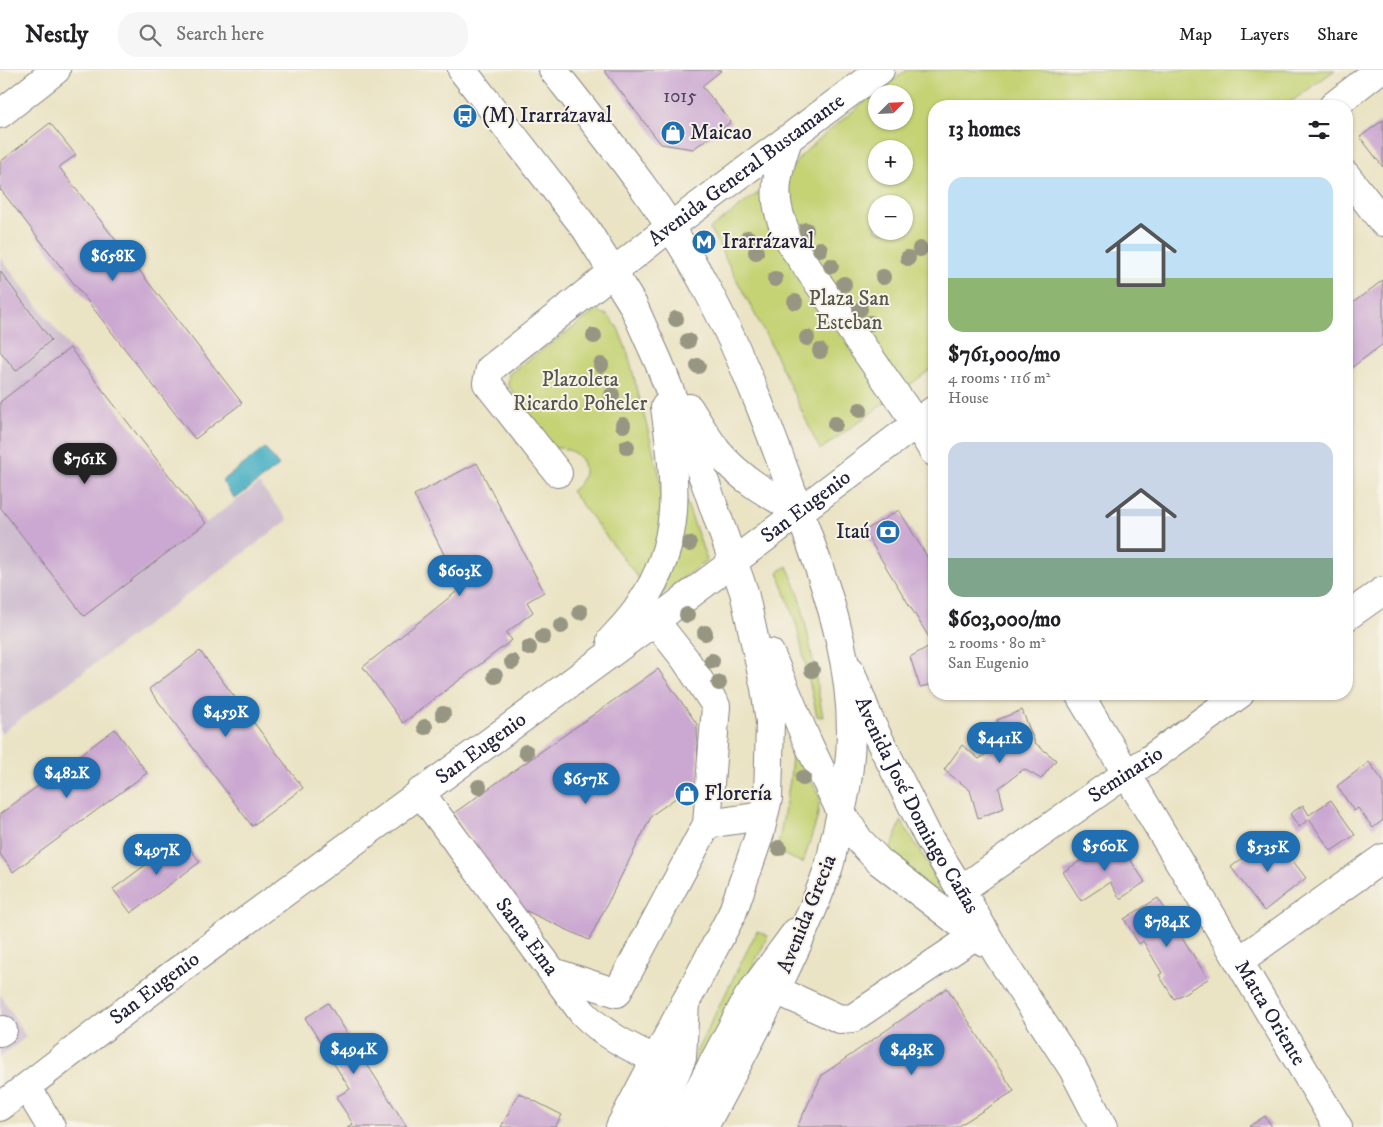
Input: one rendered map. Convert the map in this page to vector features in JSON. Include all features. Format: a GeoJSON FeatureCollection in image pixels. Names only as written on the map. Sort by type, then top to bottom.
{"type":"FeatureCollection","features":[{"type":"Feature","properties":{"kind":"main road"},"geometry":{"type":"LineString","coordinates":[[0,114],[56,70]]}},
{"type":"Feature","properties":{"kind":"main road"},"geometry":{"type":"LineString","coordinates":[[462,70],[586,228],[633,305],[659,363],[734,561],[744,592],[765,688],[770,722],[768,798],[745,880],[732,914],[620,1127]]}},
{"type":"Feature","properties":{"kind":"main road","name":"Avenida Grecia"},"geometry":{"type":"LineString","coordinates":[[553,70],[636,175],[710,294],[727,329],[762,412],[827,591],[844,652],[850,691],[850,767],[829,867],[776,990],[704,1127]]}},
{"type":"Feature","properties":{"kind":"main road","name":"Avenida General Bustamante"},"geometry":{"type":"LineString","coordinates":[[558,473],[487,383],[490,369],[670,227],[880,70]]}},
{"type":"Feature","properties":{"kind":"main road"},"geometry":{"type":"LineString","coordinates":[[1341,100],[1379,70]]}},
{"type":"Feature","properties":{"kind":"main road"},"geometry":{"type":"LineString","coordinates":[[788,140],[779,166],[776,187],[779,216],[786,234],[795,250],[925,416]]}},
{"type":"Feature","properties":{"kind":"main road"},"geometry":{"type":"LineString","coordinates":[[1353,184],[1383,222]]}},
{"type":"Feature","properties":{"kind":"main road"},"geometry":{"type":"LineString","coordinates":[[659,363],[717,451],[733,468],[752,484],[799,511]]}},
{"type":"Feature","properties":{"kind":"main road"},"geometry":{"type":"LineString","coordinates":[[582,674],[640,606],[661,568],[672,533],[674,506],[673,467],[659,363]]}},
{"type":"Feature","properties":{"kind":"main road","name":"San Eugenio"},"geometry":{"type":"LineString","coordinates":[[0,1107],[172,975],[655,621],[925,416]]}},
{"type":"Feature","properties":{"kind":"main road"},"geometry":{"type":"LineString","coordinates":[[1353,612],[1383,591]]}},
{"type":"Feature","properties":{"kind":"main road","name":"Avenida José Domingo Cañas"},"geometry":{"type":"LineString","coordinates":[[744,592],[807,740],[841,812],[860,840],[880,862],[976,935],[998,955]]}},
{"type":"Feature","properties":{"kind":"main road"},"geometry":{"type":"LineString","coordinates":[[552,972],[617,993],[707,824],[716,706],[685,659],[655,621]]}},
{"type":"Feature","properties":{"kind":"main road","name":"Avenida José Domingo Cañas"},"geometry":{"type":"LineString","coordinates":[[844,652],[869,719],[890,764],[928,835],[998,955],[1073,1068],[1103,1127]]}},
{"type":"Feature","properties":{"kind":"main road","name":"Matta Oriente"},"geometry":{"type":"LineString","coordinates":[[1083,700],[1338,1127]]}},
{"type":"Feature","properties":{"kind":"main road","name":"Seminario"},"geometry":{"type":"LineString","coordinates":[[961,890],[1232,700]]}},
{"type":"Feature","properties":{"kind":"main road","name":"Santa Ema"},"geometry":{"type":"LineString","coordinates":[[420,792],[582,1012],[593,1023],[628,1046],[655,1059]]}},
{"type":"Feature","properties":{"kind":"main road"},"geometry":{"type":"LineString","coordinates":[[707,824],[763,816]]}},
{"type":"Feature","properties":{"kind":"main road"},"geometry":{"type":"LineString","coordinates":[[1239,961],[1383,858]]}},
{"type":"Feature","properties":{"kind":"main road"},"geometry":{"type":"LineString","coordinates":[[678,1127],[748,997],[811,911]]}},
{"type":"Feature","properties":{"kind":"main road"},"geometry":{"type":"LineString","coordinates":[[776,990],[840,1019],[853,1018],[976,935]]}},
{"type":"Feature","properties":{"kind":"main road"},"geometry":{"type":"LineString","coordinates":[[649,1127],[666,1095],[682,1058],[684,1003]]}},
{"type":"Feature","properties":{"kind":"main road"},"geometry":{"type":"LineString","coordinates":[[27,1088],[51,1127]]}},
{"type":"Feature","properties":{"kind":"main road","name":"San Eugenio"},"geometry":{"type":"LineString","coordinates":[[6,1127],[17,1111],[27,1088]]}},
{"type":"Feature","properties":{"kind":"shaded area"},"geometry":{"type":"Polygon","coordinates":[[[0,257],[206,523],[259,484],[288,520],[0,734],[0,257]]]}},
{"type":"Feature","properties":{"kind":"shaded area"},"geometry":{"type":"Polygon","coordinates":[[[0,994],[26,1037],[0,1057],[0,994]]]}},
{"type":"Feature","properties":{"kind":"green space","name":"Plaza San Esteban"},"geometry":{"type":"Polygon","coordinates":[[[907,70],[1335,70],[1293,100],[928,100],[928,371],[820,450],[769,341],[710,229],[794,166],[827,132],[868,99],[868,130],[913,130],[913,85],[887,85],[907,70]]]}},
{"type":"Feature","properties":{"kind":"green space","name":"Plazoleta Ricardo Poheler"},"geometry":{"type":"Polygon","coordinates":[[[596,311],[607,315],[618,328],[628,354],[661,481],[660,537],[641,581],[571,491],[579,484],[583,476],[584,469],[578,456],[571,451],[553,448],[508,385],[509,374],[596,311]]]}},
{"type":"Feature","properties":{"kind":"green space"},"geometry":{"type":"Polygon","coordinates":[[[686,501],[707,560],[660,595],[686,501]]]}},
{"type":"Feature","properties":{"kind":"green space"},"geometry":{"type":"Polygon","coordinates":[[[787,566],[799,594],[823,717],[817,716],[797,627],[778,572],[787,566]]]}},
{"type":"Feature","properties":{"kind":"green space"},"geometry":{"type":"Polygon","coordinates":[[[793,742],[820,798],[817,819],[803,863],[777,852],[790,780],[793,742]]]}},
{"type":"Feature","properties":{"kind":"green space"},"geometry":{"type":"Polygon","coordinates":[[[901,821],[943,888],[951,906],[889,854],[901,821]]]}},
{"type":"Feature","properties":{"kind":"green space"},"geometry":{"type":"Polygon","coordinates":[[[757,931],[768,936],[706,1060],[691,1079],[697,1050],[757,931]]]}},
{"type":"Feature","properties":{"kind":"water"},"geometry":{"type":"Polygon","coordinates":[[[265,448],[279,466],[235,499],[222,481],[265,448]]]}},
{"type":"Feature","properties":{"kind":"building"},"geometry":{"type":"Polygon","coordinates":[[[604,70],[722,70],[702,86],[731,122],[693,149],[661,144],[604,70]]]}},
{"type":"Feature","properties":{"kind":"building"},"geometry":{"type":"Polygon","coordinates":[[[1383,120],[1383,167],[1360,137],[1383,120]]]}},
{"type":"Feature","properties":{"kind":"building"},"geometry":{"type":"Polygon","coordinates":[[[50,123],[76,155],[59,167],[242,403],[195,439],[0,191],[0,162],[50,123]]]}},
{"type":"Feature","properties":{"kind":"building"},"geometry":{"type":"Polygon","coordinates":[[[0,271],[51,340],[16,371],[0,351],[0,271]]]}},
{"type":"Feature","properties":{"kind":"building"},"geometry":{"type":"Polygon","coordinates":[[[1383,280],[1383,344],[1353,367],[1353,303],[1383,280]]]}},
{"type":"Feature","properties":{"kind":"building"},"geometry":{"type":"Polygon","coordinates":[[[70,348],[206,523],[84,616],[0,507],[0,402],[70,348]]]}},
{"type":"Feature","properties":{"kind":"building"},"geometry":{"type":"Polygon","coordinates":[[[477,463],[544,592],[527,602],[533,612],[506,633],[512,640],[403,723],[363,667],[461,588],[414,495],[477,463]]]}},
{"type":"Feature","properties":{"kind":"building"},"geometry":{"type":"Polygon","coordinates":[[[899,510],[928,558],[928,636],[864,531],[899,510]]]}},
{"type":"Feature","properties":{"kind":"building"},"geometry":{"type":"Polygon","coordinates":[[[928,647],[928,685],[920,687],[910,657],[928,647]]]}},
{"type":"Feature","properties":{"kind":"building"},"geometry":{"type":"Polygon","coordinates":[[[200,651],[303,788],[252,826],[149,689],[200,651]]]}},
{"type":"Feature","properties":{"kind":"building"},"geometry":{"type":"Polygon","coordinates":[[[658,669],[697,724],[698,782],[652,815],[589,940],[520,908],[454,813],[658,669]]]}},
{"type":"Feature","properties":{"kind":"building"},"geometry":{"type":"Polygon","coordinates":[[[1022,710],[1035,743],[1056,760],[1041,779],[1024,769],[999,788],[1004,808],[978,818],[970,790],[944,770],[962,745],[979,759],[1006,740],[997,720],[1022,710]]]}},
{"type":"Feature","properties":{"kind":"building"},"geometry":{"type":"Polygon","coordinates":[[[115,729],[147,773],[13,872],[0,854],[0,814],[115,729]]]}},
{"type":"Feature","properties":{"kind":"building"},"geometry":{"type":"Polygon","coordinates":[[[1369,762],[1383,781],[1383,820],[1373,828],[1358,808],[1354,811],[1337,786],[1369,762]]]}},
{"type":"Feature","properties":{"kind":"building"},"geometry":{"type":"Polygon","coordinates":[[[1331,800],[1355,835],[1331,851],[1309,819],[1299,827],[1290,814],[1303,805],[1309,815],[1331,800]]]}},
{"type":"Feature","properties":{"kind":"building"},"geometry":{"type":"Polygon","coordinates":[[[1273,835],[1306,878],[1264,911],[1231,867],[1273,835]]]}},
{"type":"Feature","properties":{"kind":"building"},"geometry":{"type":"Polygon","coordinates":[[[182,838],[200,862],[131,913],[113,889],[182,838]]]}},
{"type":"Feature","properties":{"kind":"building"},"geometry":{"type":"Polygon","coordinates":[[[1116,838],[1145,882],[1120,899],[1110,882],[1081,901],[1063,872],[1116,838]]]}},
{"type":"Feature","properties":{"kind":"building"},"geometry":{"type":"Polygon","coordinates":[[[1158,898],[1208,979],[1174,999],[1159,975],[1162,973],[1143,941],[1139,944],[1124,919],[1158,898]]]}},
{"type":"Feature","properties":{"kind":"building"},"geometry":{"type":"Polygon","coordinates":[[[947,988],[1014,1091],[957,1127],[797,1127],[822,1075],[947,988]]]}},
{"type":"Feature","properties":{"kind":"building"},"geometry":{"type":"Polygon","coordinates":[[[328,1003],[407,1127],[347,1127],[353,1124],[336,1097],[350,1089],[305,1018],[328,1003]]]}},
{"type":"Feature","properties":{"kind":"building"},"geometry":{"type":"Polygon","coordinates":[[[519,1093],[562,1115],[555,1127],[501,1127],[519,1093]]]}},
{"type":"Feature","properties":{"kind":"building"},"geometry":{"type":"Polygon","coordinates":[[[1265,1116],[1272,1127],[1248,1127],[1265,1116]]]}},
{"type":"Feature","properties":{"kind":"place","name":"(M) Irarrázaval"},"geometry":{"type":"Point","coordinates":[465,116]}},
{"type":"Feature","properties":{"kind":"place","name":"Maicao"},"geometry":{"type":"Point","coordinates":[673,133]}},
{"type":"Feature","properties":{"kind":"place","name":"Irarrázaval"},"geometry":{"type":"Point","coordinates":[704,242]}},
{"type":"Feature","properties":{"kind":"place","name":"Itaú"},"geometry":{"type":"Point","coordinates":[888,532]}},
{"type":"Feature","properties":{"kind":"place","name":"Florería"},"geometry":{"type":"Point","coordinates":[687,794]}}]}
